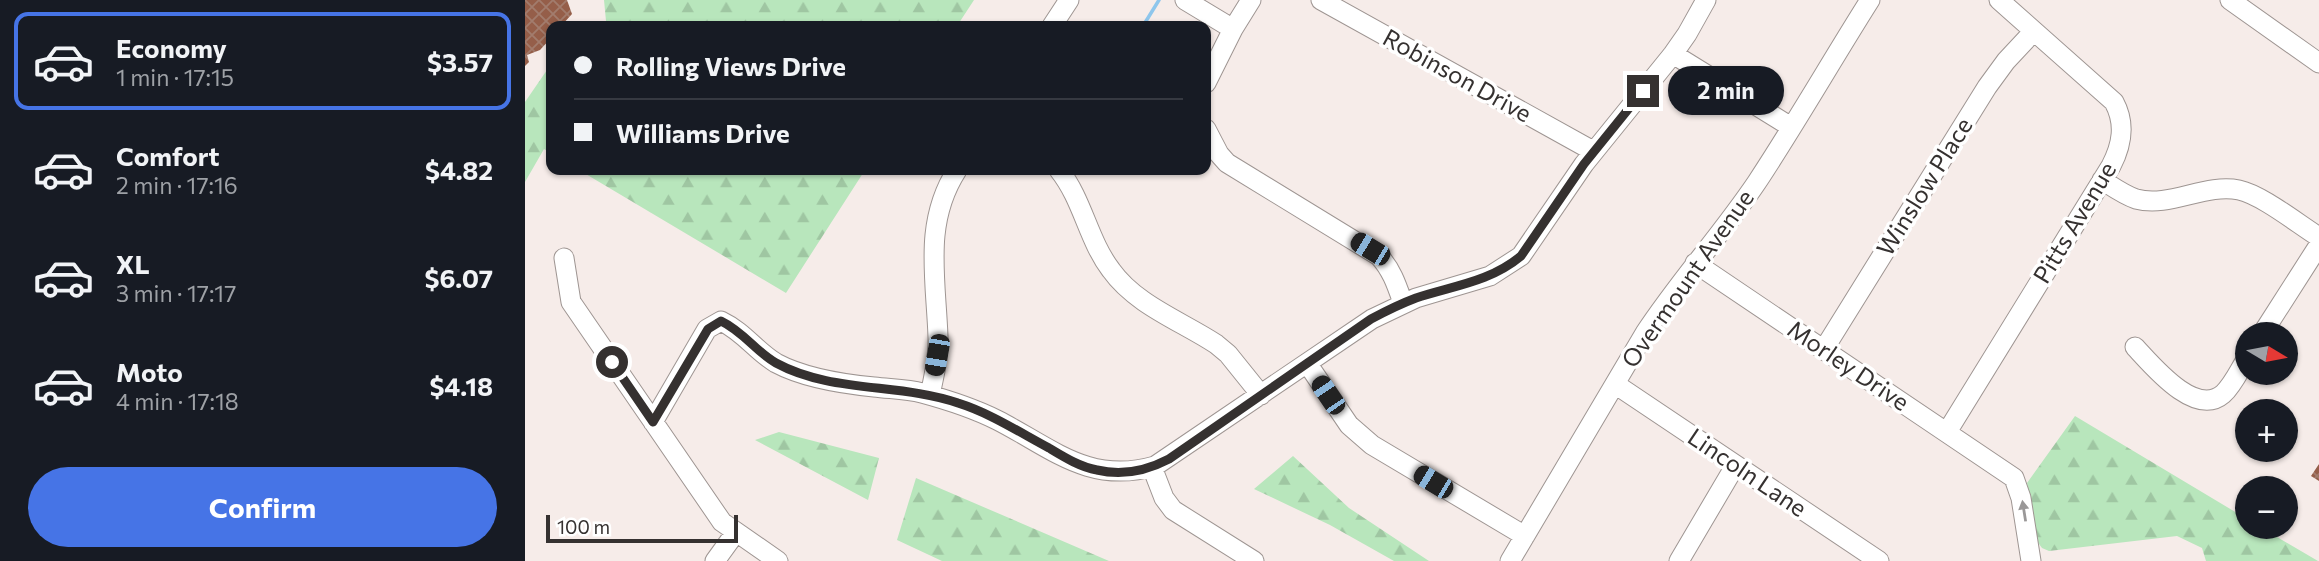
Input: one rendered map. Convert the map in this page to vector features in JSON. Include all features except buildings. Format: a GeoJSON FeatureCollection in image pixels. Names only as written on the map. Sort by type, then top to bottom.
{"type":"FeatureCollection","features":[{"type":"Feature","properties":{"kind":"street"},"geometry":{"type":"LineString","coordinates":[[1055,21],[1069,0]]}},
{"type":"Feature","properties":{"kind":"street"},"geometry":{"type":"LineString","coordinates":[[1185,0],[1233,29]]}},
{"type":"Feature","properties":{"kind":"street"},"geometry":{"type":"LineString","coordinates":[[1211,73],[1251,0]]}},
{"type":"Feature","properties":{"kind":"street","name":"Robinson Drive"},"geometry":{"type":"LineString","coordinates":[[1321,0],[1593,151]]}},
{"type":"Feature","properties":{"kind":"street"},"geometry":{"type":"LineString","coordinates":[[653,422],[708,329],[721,321],[735,328],[775,362],[807,374],[930,395],[960,403],[1078,464],[1095,470],[1113,473],[1137,472],[1151,467],[1169,459],[1371,319],[1403,303],[1490,276],[1521,256],[1593,151],[1673,54],[1706,0]]}},
{"type":"Feature","properties":{"kind":"street","name":"Overmount Avenue"},"geometry":{"type":"LineString","coordinates":[[1510,561],[1646,333],[1756,183],[1870,0]]}},
{"type":"Feature","properties":{"kind":"street","name":"Pitts Avenue"},"geometry":{"type":"LineString","coordinates":[[1947,432],[2117,155],[2121,142],[2122,130],[2117,108],[2108,97],[1999,0]]}},
{"type":"Feature","properties":{"kind":"street"},"geometry":{"type":"LineString","coordinates":[[2230,0],[2319,63]]}},
{"type":"Feature","properties":{"kind":"street","name":"Winslow Place"},"geometry":{"type":"LineString","coordinates":[[1824,349],[1987,88],[2006,61],[2034,31]]}},
{"type":"Feature","properties":{"kind":"street"},"geometry":{"type":"LineString","coordinates":[[1673,54],[1791,127]]}},
{"type":"Feature","properties":{"kind":"street"},"geometry":{"type":"LineString","coordinates":[[1211,139],[1227,163],[1379,256],[1388,265],[1403,303]]}},
{"type":"Feature","properties":{"kind":"street"},"geometry":{"type":"LineString","coordinates":[[930,395],[938,338],[933,265],[935,228],[945,192],[954,175]]}},
{"type":"Feature","properties":{"kind":"street"},"geometry":{"type":"LineString","coordinates":[[1063,175],[1074,190],[1109,269],[1128,291],[1216,344],[1234,360],[1261,395]]}},
{"type":"Feature","properties":{"kind":"street"},"geometry":{"type":"LineString","coordinates":[[2102,180],[2125,194],[2146,200],[2168,199],[2217,189],[2240,190],[2262,200],[2319,237]]}},
{"type":"Feature","properties":{"kind":"street"},"geometry":{"type":"LineString","coordinates":[[2270,322],[2319,245]]}},
{"type":"Feature","properties":{"kind":"street"},"geometry":{"type":"LineString","coordinates":[[564,257],[571,302],[722,522],[778,561]]}},
{"type":"Feature","properties":{"kind":"street","name":"Morley Drive"},"geometry":{"type":"LineString","coordinates":[[1695,263],[2014,478],[2021,498],[2031,561]]}},
{"type":"Feature","properties":{"kind":"street"},"geometry":{"type":"LineString","coordinates":[[2136,347],[2167,381],[2201,400],[2213,400],[2222,394],[2235,375]]}},
{"type":"Feature","properties":{"kind":"street"},"geometry":{"type":"LineString","coordinates":[[1307,363],[1349,425],[1372,445],[1525,536]]}},
{"type":"Feature","properties":{"kind":"street","name":"Lincoln Lane"},"geometry":{"type":"LineString","coordinates":[[1615,384],[1858,555],[1879,561]]}},
{"type":"Feature","properties":{"kind":"street"},"geometry":{"type":"LineString","coordinates":[[1679,561],[1735,466]]}},
{"type":"Feature","properties":{"kind":"street"},"geometry":{"type":"LineString","coordinates":[[1151,467],[1164,498],[1173,510],[1254,561]]}},
{"type":"Feature","properties":{"kind":"street"},"geometry":{"type":"LineString","coordinates":[[715,561],[736,532]]}},
{"type":"Feature","properties":{"kind":"green space"},"geometry":{"type":"Polygon","coordinates":[[[604,0],[974,0],[960,21],[606,21],[604,0]]]}},
{"type":"Feature","properties":{"kind":"green space"},"geometry":{"type":"Polygon","coordinates":[[[546,71],[546,150],[544,149],[525,182],[525,102],[546,71]]]}},
{"type":"Feature","properties":{"kind":"green space"},"geometry":{"type":"Polygon","coordinates":[[[587,175],[862,175],[786,293],[587,175]]]}},
{"type":"Feature","properties":{"kind":"green space"},"geometry":{"type":"Polygon","coordinates":[[[2075,416],[2235,512],[2235,539],[2280,539],[2318,561],[2206,561],[2202,548],[2177,536],[2049,551],[2042,548],[2036,540],[2027,483],[2075,416]]]}},
{"type":"Feature","properties":{"kind":"green space"},"geometry":{"type":"Polygon","coordinates":[[[779,432],[879,458],[868,500],[755,440],[779,432]]]}},
{"type":"Feature","properties":{"kind":"green space"},"geometry":{"type":"Polygon","coordinates":[[[1293,456],[1349,508],[1429,561],[1394,561],[1330,525],[1254,489],[1293,456]]]}},
{"type":"Feature","properties":{"kind":"green space"},"geometry":{"type":"Polygon","coordinates":[[[916,478],[1109,561],[942,561],[897,540],[916,478]]]}},
{"type":"Feature","properties":{"kind":"waterway"},"geometry":{"type":"LineString","coordinates":[[1146,21],[1159,0]]}},
{"type":"Feature","properties":{"kind":"route"},"geometry":{"type":"LineString","coordinates":[[612,362],[653,422],[708,329],[721,321],[735,328],[775,362],[807,374],[866,386],[918,392],[960,403],[1078,464],[1113,473],[1137,472],[1169,459],[1371,319],[1416,298],[1490,276],[1511,264],[1521,256],[1584,164],[1643,91]]}}]}
